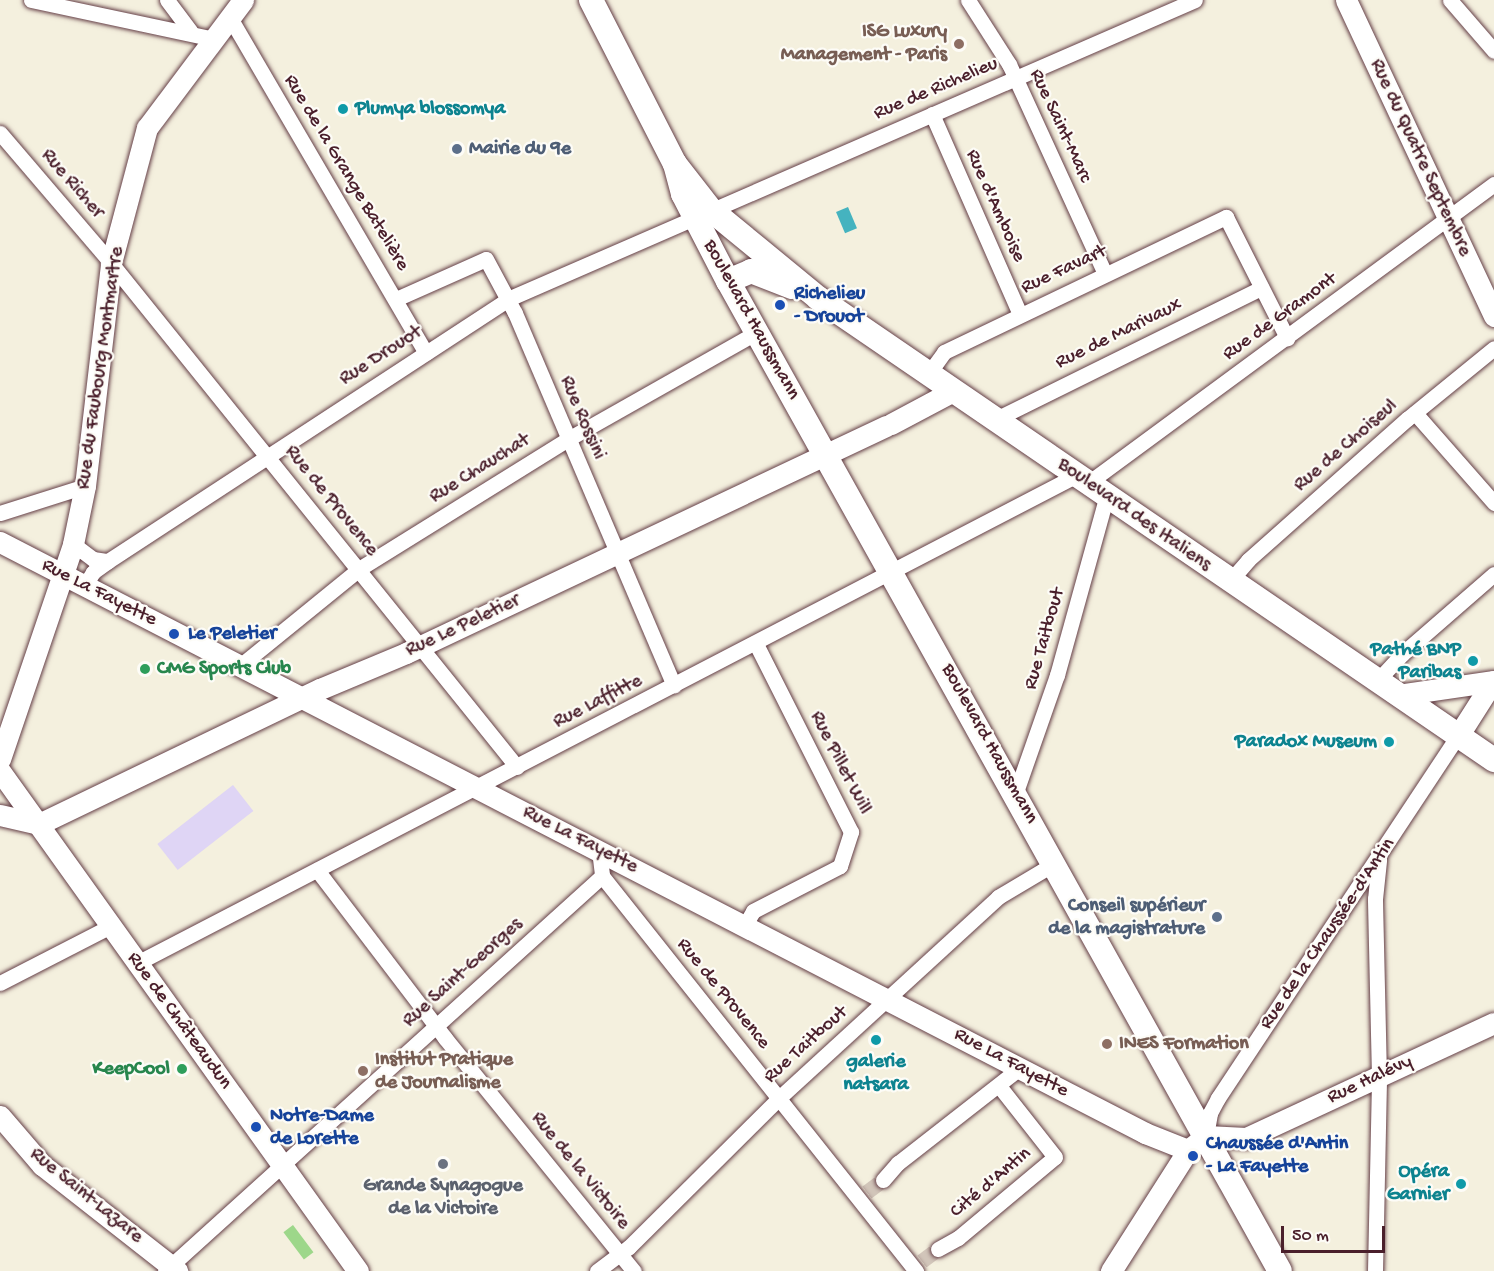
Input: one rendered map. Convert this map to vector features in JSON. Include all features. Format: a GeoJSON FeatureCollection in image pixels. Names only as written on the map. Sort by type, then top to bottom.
{"type":"FeatureCollection","features":[{"type":"Feature","properties":{"kind":"main road","name":"Boulevard Haussmann"},"geometry":{"type":"LineString","coordinates":[[591,0],[675,164],[683,194],[703,214],[714,255],[728,281],[1055,863],[1197,1143],[1280,1271]]}},
{"type":"Feature","properties":{"kind":"main road","name":"Rue du Quatre Septembre"},"geometry":{"type":"LineString","coordinates":[[1346,0],[1494,316]]}},
{"type":"Feature","properties":{"kind":"main road","name":"Rue du Faubourg Montmartre"},"geometry":{"type":"LineString","coordinates":[[0,759],[73,544],[85,486],[111,263],[147,128],[210,38],[236,8]]}},
{"type":"Feature","properties":{"kind":"main road","name":"Boulevard des Italiens"},"geometry":{"type":"LineString","coordinates":[[703,214],[953,391],[1494,760]]}},
{"type":"Feature","properties":{"kind":"main road"},"geometry":{"type":"LineString","coordinates":[[714,255],[743,246],[778,266]]}},
{"type":"Feature","properties":{"kind":"main road","name":"Boulevard des Italiens"},"geometry":{"type":"LineString","coordinates":[[728,281],[744,272],[757,272],[812,293]]}},
{"type":"Feature","properties":{"kind":"main road","name":"Rue Le Peletier"},"geometry":{"type":"LineString","coordinates":[[20,819],[304,699],[320,689],[420,646],[827,455],[953,391]]}},
{"type":"Feature","properties":{"kind":"main road","name":"Rue La Fayette"},"geometry":{"type":"LineString","coordinates":[[0,542],[1021,1067],[1158,1140],[1197,1143],[1246,1138]]}},
{"type":"Feature","properties":{"kind":"main road"},"geometry":{"type":"LineString","coordinates":[[1398,695],[1494,681]]}},
{"type":"Feature","properties":{"kind":"main road"},"geometry":{"type":"LineString","coordinates":[[1458,736],[1494,681]]}},
{"type":"Feature","properties":{"kind":"main road","name":"Rue de Châteaudun"},"geometry":{"type":"LineString","coordinates":[[0,771],[20,819],[111,926],[358,1271]]}},
{"type":"Feature","properties":{"kind":"main road","name":"Rue Halévy"},"geometry":{"type":"LineString","coordinates":[[1246,1138],[1494,1023]]}},
{"type":"Feature","properties":{"kind":"main road","name":"Rue Saint-Lazare"},"geometry":{"type":"LineString","coordinates":[[0,1116],[42,1165],[171,1269]]}},
{"type":"Feature","properties":{"kind":"main road"},"geometry":{"type":"LineString","coordinates":[[1111,1271],[1197,1143]]}},
{"type":"Feature","properties":{"kind":"street"},"geometry":{"type":"LineString","coordinates":[[31,0],[190,31],[210,38]]}},
{"type":"Feature","properties":{"kind":"street"},"geometry":{"type":"LineString","coordinates":[[166,0],[190,31]]}},
{"type":"Feature","properties":{"kind":"street","name":"Rue Saint-Marc"},"geometry":{"type":"LineString","coordinates":[[968,0],[1016,78],[1105,274]]}},
{"type":"Feature","properties":{"kind":"street","name":"Rue de Richelieu"},"geometry":{"type":"LineString","coordinates":[[703,214],[1016,78],[1159,7],[1195,0]]}},
{"type":"Feature","properties":{"kind":"street"},"geometry":{"type":"LineString","coordinates":[[1450,0],[1494,51]]}},
{"type":"Feature","properties":{"kind":"street","name":"Rue de la Grange Batelière"},"geometry":{"type":"LineString","coordinates":[[236,8],[426,353]]}},
{"type":"Feature","properties":{"kind":"street","name":"Rue d'Amboise"},"geometry":{"type":"LineString","coordinates":[[932,114],[1020,314]]}},
{"type":"Feature","properties":{"kind":"street","name":"Rue Richer"},"geometry":{"type":"LineString","coordinates":[[0,133],[111,263]]}},
{"type":"Feature","properties":{"kind":"street","name":"Rue de Gramont"},"geometry":{"type":"LineString","coordinates":[[1091,484],[1494,184]]}},
{"type":"Feature","properties":{"kind":"street","name":"Rue Drouot"},"geometry":{"type":"LineString","coordinates":[[85,585],[93,572],[108,561],[508,299],[703,214]]}},
{"type":"Feature","properties":{"kind":"street","name":"Rue Favart"},"geometry":{"type":"LineString","coordinates":[[929,374],[944,352],[1226,217],[1261,288]]}},
{"type":"Feature","properties":{"kind":"street","name":"Rue Rossini"},"geometry":{"type":"LineString","coordinates":[[396,299],[486,259],[508,299],[615,553],[675,686]]}},
{"type":"Feature","properties":{"kind":"street","name":"Rue de Provence"},"geometry":{"type":"LineString","coordinates":[[111,263],[517,767]]}},
{"type":"Feature","properties":{"kind":"street"},"geometry":{"type":"LineString","coordinates":[[1261,288],[1287,338]]}},
{"type":"Feature","properties":{"kind":"street","name":"Rue de Marivaux"},"geometry":{"type":"LineString","coordinates":[[996,419],[1261,288]]}},
{"type":"Feature","properties":{"kind":"street","name":"Rue Chauchat"},"geometry":{"type":"LineString","coordinates":[[241,665],[359,569],[568,439],[757,332]]}},
{"type":"Feature","properties":{"kind":"street","name":"Rue de Choiseul"},"geometry":{"type":"LineString","coordinates":[[1230,581],[1248,560],[1415,413],[1494,348]]}},
{"type":"Feature","properties":{"kind":"street"},"geometry":{"type":"LineString","coordinates":[[1415,413],[1494,503]]}},
{"type":"Feature","properties":{"kind":"street","name":"Rue Laffitte"},"geometry":{"type":"LineString","coordinates":[[137,963],[893,573],[1091,484]]}},
{"type":"Feature","properties":{"kind":"street","name":"Rue Taitbout"},"geometry":{"type":"LineString","coordinates":[[1016,792],[1057,675],[1091,484]]}},
{"type":"Feature","properties":{"kind":"street"},"geometry":{"type":"LineString","coordinates":[[0,513],[85,486]]}},
{"type":"Feature","properties":{"kind":"street"},"geometry":{"type":"LineString","coordinates":[[73,544],[86,555],[108,561]]}},
{"type":"Feature","properties":{"kind":"street"},"geometry":{"type":"LineString","coordinates":[[1377,681],[1402,654],[1494,574]]}},
{"type":"Feature","properties":{"kind":"street","name":"Rue Pillet Will"},"geometry":{"type":"LineString","coordinates":[[745,925],[753,911],[840,866],[851,832],[756,645]]}},
{"type":"Feature","properties":{"kind":"street","name":"Rue de la Chaussée-d'Antin"},"geometry":{"type":"LineString","coordinates":[[1197,1143],[1218,1098],[1380,857],[1458,736]]}},
{"type":"Feature","properties":{"kind":"street"},"geometry":{"type":"LineString","coordinates":[[599,850],[602,876]]}},
{"type":"Feature","properties":{"kind":"street"},"geometry":{"type":"LineString","coordinates":[[1375,1271],[1379,1077],[1375,900],[1380,857]]}},
{"type":"Feature","properties":{"kind":"street","name":"Rue Taitbout"},"geometry":{"type":"LineString","coordinates":[[597,1271],[620,1255],[779,1098],[998,897],[1055,863]]}},
{"type":"Feature","properties":{"kind":"street","name":"Rue de la Victoire"},"geometry":{"type":"LineString","coordinates":[[317,870],[436,1025],[634,1271]]}},
{"type":"Feature","properties":{"kind":"street","name":"Rue de Provence"},"geometry":{"type":"LineString","coordinates":[[602,876],[779,1098],[863,1195],[917,1267]]}},
{"type":"Feature","properties":{"kind":"street","name":"Rue Saint-Georges"},"geometry":{"type":"LineString","coordinates":[[171,1269],[281,1163],[602,876]]}},
{"type":"Feature","properties":{"kind":"street"},"geometry":{"type":"LineString","coordinates":[[0,983],[111,926]]}},
{"type":"Feature","properties":{"kind":"street"},"geometry":{"type":"LineString","coordinates":[[883,1180],[898,1163],[1000,1087],[1021,1067]]}},
{"type":"Feature","properties":{"kind":"street","name":"Cité d'Antin"},"geometry":{"type":"LineString","coordinates":[[938,1248],[992,1211],[1055,1157],[1000,1087]]}},
{"type":"Feature","properties":{"kind":"shaded area"},"geometry":{"type":"Polygon","coordinates":[[[233,785],[253,811],[178,870],[157,844],[233,785]]]}},
{"type":"Feature","properties":{"kind":"green space"},"geometry":{"type":"Polygon","coordinates":[[[293,1225],[313,1252],[304,1259],[283,1232],[293,1225]]]}},
{"type":"Feature","properties":{"kind":"water"},"geometry":{"type":"Polygon","coordinates":[[[848,207],[857,228],[845,233],[836,212],[848,207]]]}},
{"type":"Feature","properties":{"kind":"tunnel"},"geometry":{"type":"LineString","coordinates":[[867,1192],[883,1180]]}},
{"type":"Feature","properties":{"kind":"tunnel"},"geometry":{"type":"LineString","coordinates":[[922,1261],[938,1249]]}},
{"type":"Feature","properties":{"kind":"place","name":"ISG Luxury Management - Paris"},"geometry":{"type":"Point","coordinates":[959,44]}},
{"type":"Feature","properties":{"kind":"place","name":"Plumya blossomya"},"geometry":{"type":"Point","coordinates":[343,109]}},
{"type":"Feature","properties":{"kind":"place","name":"Mairie du 9e"},"geometry":{"type":"Point","coordinates":[457,149]}},
{"type":"Feature","properties":{"kind":"place","name":"Richelieu - Drouot"},"geometry":{"type":"Point","coordinates":[780,305]}},
{"type":"Feature","properties":{"kind":"place","name":"Le Peletier"},"geometry":{"type":"Point","coordinates":[174,634]}},
{"type":"Feature","properties":{"kind":"place","name":"Pathé BNP Paribas"},"geometry":{"type":"Point","coordinates":[1473,661]}},
{"type":"Feature","properties":{"kind":"place","name":"CMG Sports Club"},"geometry":{"type":"Point","coordinates":[145,669]}},
{"type":"Feature","properties":{"kind":"place","name":"Paradox Museum"},"geometry":{"type":"Point","coordinates":[1389,742]}},
{"type":"Feature","properties":{"kind":"place","name":"Conseil supérieur de la magistrature"},"geometry":{"type":"Point","coordinates":[1217,917]}},
{"type":"Feature","properties":{"kind":"place","name":"galerie natsara"},"geometry":{"type":"Point","coordinates":[876,1040]}},
{"type":"Feature","properties":{"kind":"place","name":"INES Formation"},"geometry":{"type":"Point","coordinates":[1107,1044]}},
{"type":"Feature","properties":{"kind":"place","name":"KeepCool"},"geometry":{"type":"Point","coordinates":[182,1069]}},
{"type":"Feature","properties":{"kind":"place","name":"Institut Pratique de Journalisme"},"geometry":{"type":"Point","coordinates":[363,1071]}},
{"type":"Feature","properties":{"kind":"place","name":"Notre-Dame de Lorette"},"geometry":{"type":"Point","coordinates":[256,1127]}},
{"type":"Feature","properties":{"kind":"place","name":"Chaussée d'Antin - La Fayette"},"geometry":{"type":"Point","coordinates":[1193,1156]}},
{"type":"Feature","properties":{"kind":"place","name":"Grande Synagogue de la Victoire"},"geometry":{"type":"Point","coordinates":[443,1164]}},
{"type":"Feature","properties":{"kind":"place","name":"Opéra Garnier"},"geometry":{"type":"Point","coordinates":[1461,1184]}}]}
